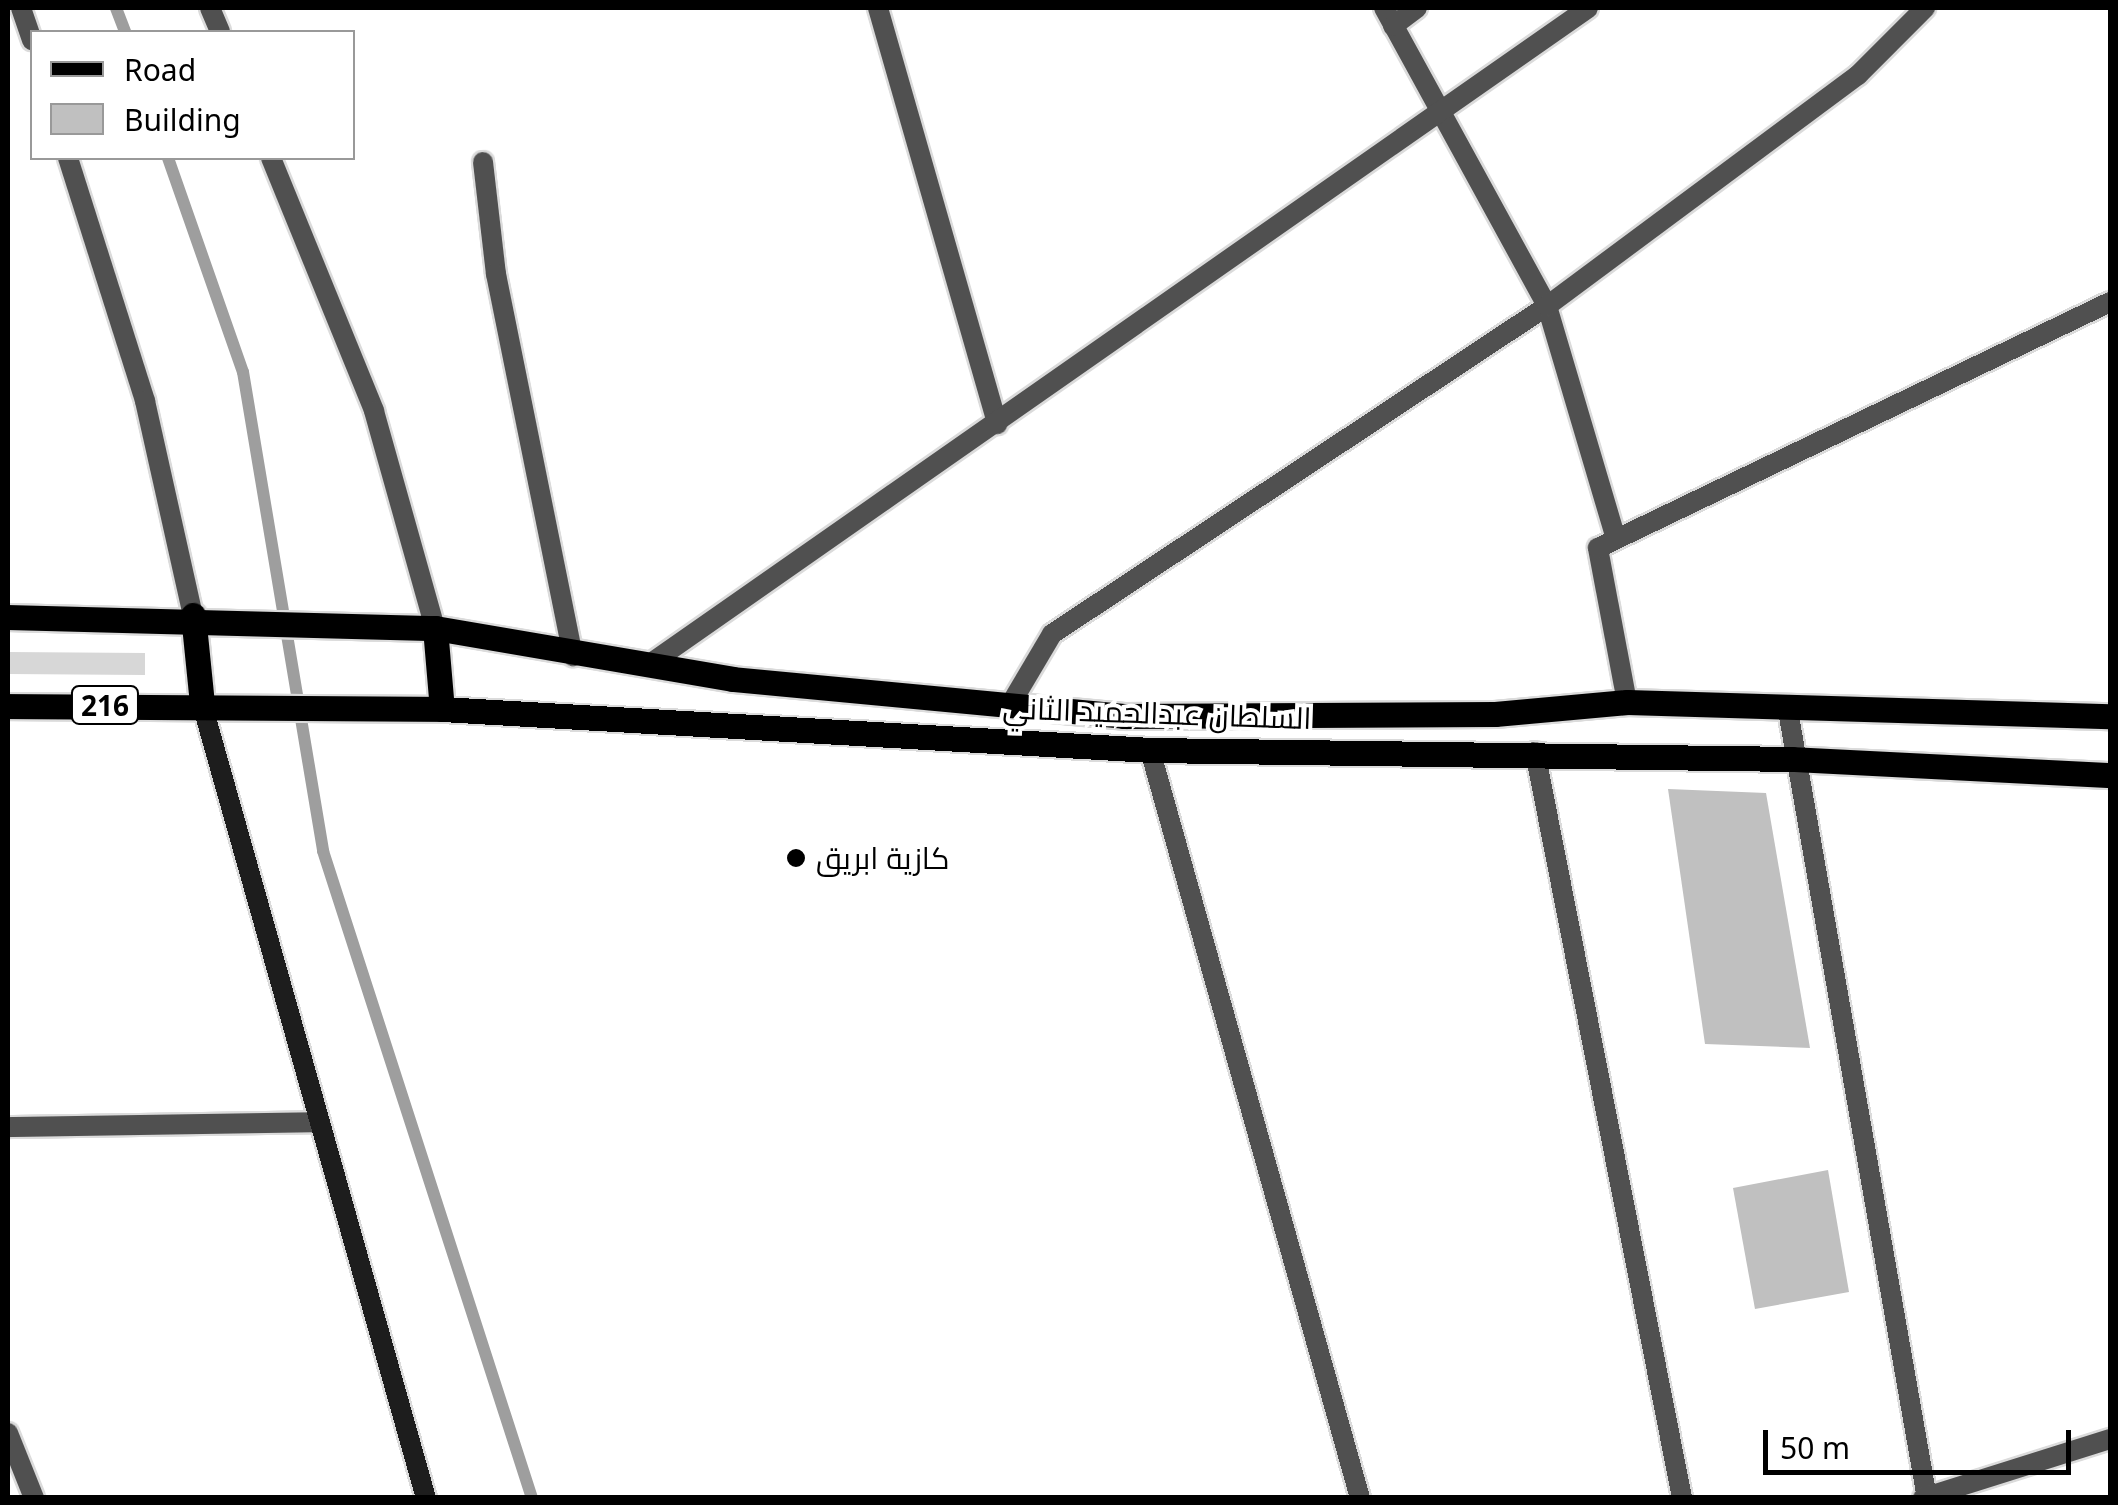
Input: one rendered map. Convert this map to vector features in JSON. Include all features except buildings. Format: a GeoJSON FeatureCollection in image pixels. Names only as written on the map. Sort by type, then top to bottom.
{"type":"FeatureCollection","features":[{"type":"Feature","properties":{"kind":"main road"},"geometry":{"type":"LineString","coordinates":[[193,615],[202,704],[426,1498]]}},
{"type":"Feature","properties":{"kind":"main road"},"geometry":{"type":"LineString","coordinates":[[8,617],[193,615],[435,628],[573,656],[647,666],[1144,716],[1495,714],[1627,702],[2110,716]]}},
{"type":"Feature","properties":{"kind":"main road"},"geometry":{"type":"LineString","coordinates":[[435,628],[442,709]]}},
{"type":"Feature","properties":{"kind":"main road","name":"216"},"geometry":{"type":"LineString","coordinates":[[8,706],[202,704]]}},
{"type":"Feature","properties":{"kind":"main road","name":"السلطان عبدالحميد الثاني"},"geometry":{"type":"LineString","coordinates":[[202,704],[442,709],[1150,750],[1792,758],[2110,775]]}},
{"type":"Feature","properties":{"kind":"street"},"geometry":{"type":"LineString","coordinates":[[22,8],[30,34]]}},
{"type":"Feature","properties":{"kind":"street"},"geometry":{"type":"LineString","coordinates":[[878,8],[997,424]]}},
{"type":"Feature","properties":{"kind":"street"},"geometry":{"type":"LineString","coordinates":[[1417,8],[1388,17],[1546,306],[1616,539]]}},
{"type":"Feature","properties":{"kind":"street"},"geometry":{"type":"LineString","coordinates":[[647,666],[1440,116],[1588,8]]}},
{"type":"Feature","properties":{"kind":"street"},"geometry":{"type":"LineString","coordinates":[[1010,705],[1052,634],[1546,306],[1858,75],[1925,8]]}},
{"type":"Feature","properties":{"kind":"street"},"geometry":{"type":"LineString","coordinates":[[69,160],[154,436],[193,615]]}},
{"type":"Feature","properties":{"kind":"street"},"geometry":{"type":"LineString","coordinates":[[272,160],[374,411],[435,628]]}},
{"type":"Feature","properties":{"kind":"street"},"geometry":{"type":"LineString","coordinates":[[483,162],[496,274],[573,656]]}},
{"type":"Feature","properties":{"kind":"street"},"geometry":{"type":"LineString","coordinates":[[1627,702],[1598,548],[2110,302]]}},
{"type":"Feature","properties":{"kind":"street"},"geometry":{"type":"LineString","coordinates":[[1788,705],[1792,758],[1926,1497],[2110,1439]]}},
{"type":"Feature","properties":{"kind":"street"},"geometry":{"type":"LineString","coordinates":[[1150,750],[1360,1498]]}},
{"type":"Feature","properties":{"kind":"street"},"geometry":{"type":"LineString","coordinates":[[1535,752],[1682,1498]]}},
{"type":"Feature","properties":{"kind":"street"},"geometry":{"type":"LineString","coordinates":[[8,1127],[319,1122]]}},
{"type":"Feature","properties":{"kind":"street"},"geometry":{"type":"LineString","coordinates":[[8,1434],[34,1498]]}},
{"type":"Feature","properties":{"kind":"shaded area"},"geometry":{"type":"Polygon","coordinates":[[[8,652],[145,653],[145,675],[8,674],[8,652]]]}},
{"type":"Feature","properties":{"kind":"waterway"},"geometry":{"type":"LineString","coordinates":[[116,8],[124,30]]}},
{"type":"Feature","properties":{"kind":"waterway"},"geometry":{"type":"LineString","coordinates":[[169,160],[243,372],[323,851],[532,1498]]}},
{"type":"Feature","properties":{"kind":"place","name":"كازية ابريق"},"geometry":{"type":"Point","coordinates":[796,858]}}]}
